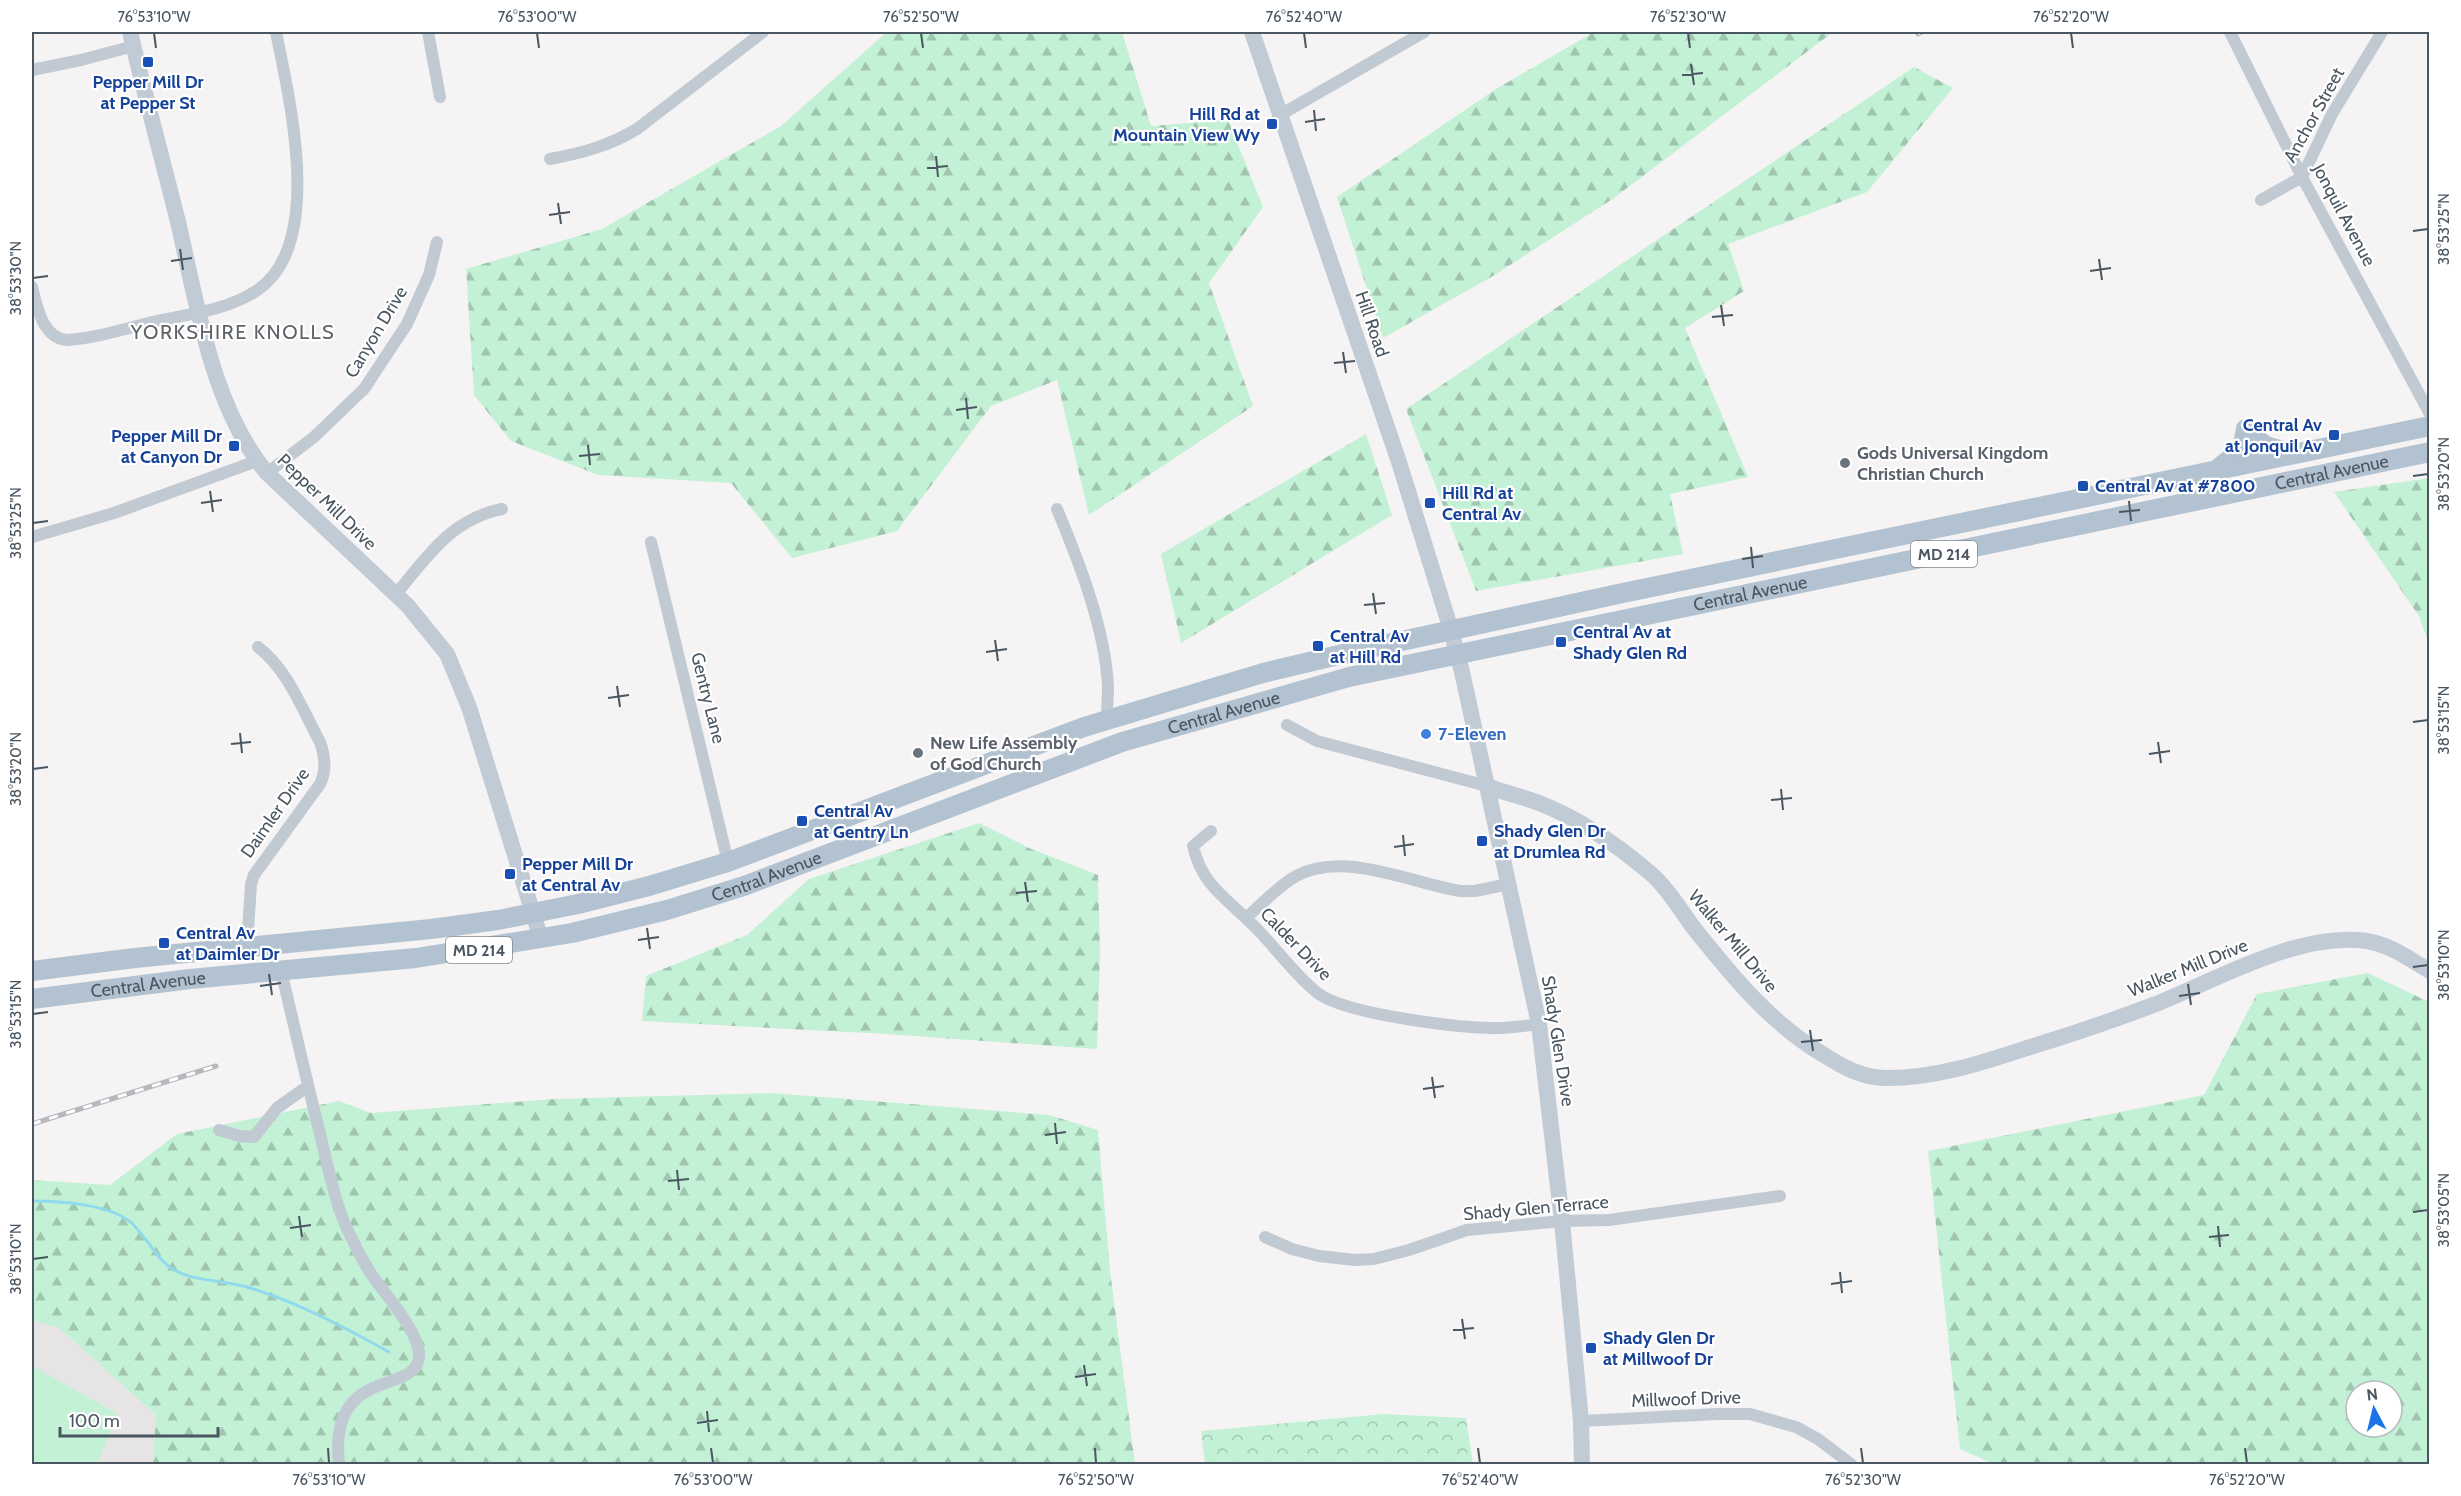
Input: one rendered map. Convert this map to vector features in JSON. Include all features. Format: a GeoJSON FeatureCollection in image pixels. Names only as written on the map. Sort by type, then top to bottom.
{"type":"FeatureCollection","features":[{"type":"Feature","properties":{"kind":"main road","name":"Central Avenue"},"geometry":{"type":"LineString","coordinates":[[32,972],[247,946],[431,929],[534,913],[649,886],[729,862],[1003,756],[1107,719],[1263,673],[1451,630],[2430,426]]}},
{"type":"Feature","properties":{"kind":"main road"},"geometry":{"type":"LineString","coordinates":[[2214,471],[2233,460],[2242,450],[2247,429],[2265,446],[2297,454]]}},
{"type":"Feature","properties":{"kind":"main road","name":"Central Avenue"},"geometry":{"type":"LineString","coordinates":[[32,999],[190,978],[416,958],[542,939],[635,919],[744,886],[1132,739],[1349,676],[2430,452]]}},
{"type":"Feature","properties":{"kind":"street"},"geometry":{"type":"LineString","coordinates":[[32,287],[44,325],[52,334],[63,340],[83,338],[200,312],[242,299],[258,291],[279,265],[292,236],[298,195],[294,129],[276,32]]}},
{"type":"Feature","properties":{"kind":"street"},"geometry":{"type":"LineString","coordinates":[[428,32],[440,98]]}},
{"type":"Feature","properties":{"kind":"street"},"geometry":{"type":"LineString","coordinates":[[550,159],[600,148],[630,134],[763,32]]}},
{"type":"Feature","properties":{"kind":"street","name":"Hill Road"},"geometry":{"type":"LineString","coordinates":[[1252,32],[1399,462],[1451,630]]}},
{"type":"Feature","properties":{"kind":"street","name":"Jonquil Avenue"},"geometry":{"type":"LineString","coordinates":[[2230,32],[2302,177],[2430,414]]}},
{"type":"Feature","properties":{"kind":"street","name":"Anchor Street"},"geometry":{"type":"LineString","coordinates":[[2261,200],[2302,177],[2332,114],[2382,32]]}},
{"type":"Feature","properties":{"kind":"street"},"geometry":{"type":"LineString","coordinates":[[1280,115],[1420,33]]}},
{"type":"Feature","properties":{"kind":"street"},"geometry":{"type":"LineString","coordinates":[[32,70],[81,60],[132,39]]}},
{"type":"Feature","properties":{"kind":"street","name":"Pepper Mill Drive"},"geometry":{"type":"LineString","coordinates":[[132,39],[200,312],[222,389],[262,467],[396,594],[430,631],[447,654],[469,707],[542,939]]}},
{"type":"Feature","properties":{"kind":"street","name":"Canyon Drive"},"geometry":{"type":"LineString","coordinates":[[32,537],[262,467],[314,437],[364,389],[406,324],[429,275],[437,242]]}},
{"type":"Feature","properties":{"kind":"street"},"geometry":{"type":"LineString","coordinates":[[396,594],[458,526],[479,515],[502,509]]}},
{"type":"Feature","properties":{"kind":"street"},"geometry":{"type":"LineString","coordinates":[[1057,509],[1079,567],[1097,627],[1108,687],[1107,719]]}},
{"type":"Feature","properties":{"kind":"street","name":"Gentry Lane"},"geometry":{"type":"LineString","coordinates":[[651,542],[729,862]]}},
{"type":"Feature","properties":{"kind":"street","name":"Shady Glen Drive"},"geometry":{"type":"LineString","coordinates":[[1451,630],[1539,1024],[1562,1221],[1581,1421],[1582,1464]]}},
{"type":"Feature","properties":{"kind":"street","name":"Daimler Drive"},"geometry":{"type":"LineString","coordinates":[[247,946],[251,884],[254,875],[320,784],[325,772],[324,753],[320,742],[281,669],[273,658],[258,647]]}},
{"type":"Feature","properties":{"kind":"street","name":"Walker Mill Drive"},"geometry":{"type":"LineString","coordinates":[[1287,725],[1317,741],[1487,786],[1561,813],[1653,874],[1734,979],[1780,1025],[1800,1041],[1862,1076],[1885,1078],[1933,1073],[1981,1063],[2058,1039],[2156,1004],[2254,960],[2325,941],[2368,941],[2393,948],[2430,972]]}},
{"type":"Feature","properties":{"kind":"street","name":"Calder Drive"},"geometry":{"type":"LineString","coordinates":[[1210,831],[1193,846],[1198,866],[1210,885],[1246,918],[1318,993],[1335,1002],[1410,1018],[1487,1028],[1539,1024]]}},
{"type":"Feature","properties":{"kind":"street"},"geometry":{"type":"LineString","coordinates":[[1246,918],[1293,878],[1325,867],[1353,867],[1460,891],[1475,891],[1509,884]]}},
{"type":"Feature","properties":{"kind":"street"},"geometry":{"type":"LineString","coordinates":[[281,970],[334,1191],[349,1232],[369,1270],[411,1333],[419,1356],[416,1367],[411,1373],[403,1378],[368,1389],[352,1402],[339,1430],[339,1464]]}},
{"type":"Feature","properties":{"kind":"street"},"geometry":{"type":"LineString","coordinates":[[219,1130],[239,1136],[254,1137],[278,1108],[308,1086]]}},
{"type":"Feature","properties":{"kind":"street","name":"Shady Glen Terrace"},"geometry":{"type":"LineString","coordinates":[[1265,1237],[1305,1253],[1332,1259],[1355,1260],[1389,1256],[1467,1230],[1562,1221],[1609,1220],[1780,1196]]}},
{"type":"Feature","properties":{"kind":"street","name":"Millwoof Drive"},"geometry":{"type":"LineString","coordinates":[[1581,1421],[1750,1414],[1796,1427],[1818,1439],[1851,1464]]}},
{"type":"Feature","properties":{"kind":"shaded area"},"geometry":{"type":"Polygon","coordinates":[[[32,1320],[59,1328],[156,1415],[153,1464],[32,1464],[32,1320]]]}},
{"type":"Feature","properties":{"kind":"green space"},"geometry":{"type":"Polygon","coordinates":[[[887,32],[1122,32],[1151,126],[1228,120],[1263,207],[1209,283],[1253,406],[1089,515],[1057,380],[991,406],[897,531],[792,558],[731,483],[598,475],[511,441],[474,395],[466,269],[602,229],[781,126],[887,32]]]}},
{"type":"Feature","properties":{"kind":"green space"},"geometry":{"type":"Polygon","coordinates":[[[1594,32],[1833,32],[1614,198],[1493,276],[1383,338],[1337,197],[1496,89],[1594,32]]]}},
{"type":"Feature","properties":{"kind":"green space"},"geometry":{"type":"Polygon","coordinates":[[[1914,67],[1953,88],[1867,192],[1728,244],[1744,291],[1685,328],[1748,477],[1670,494],[1683,554],[1476,591],[1406,409],[1914,67]]]}},
{"type":"Feature","properties":{"kind":"green space"},"geometry":{"type":"Polygon","coordinates":[[[1366,434],[1392,515],[1181,643],[1161,554],[1366,434]]]}},
{"type":"Feature","properties":{"kind":"green space"},"geometry":{"type":"Polygon","coordinates":[[[2430,478],[2429,644],[2419,616],[2334,492],[2430,478]]]}},
{"type":"Feature","properties":{"kind":"green space"},"geometry":{"type":"Polygon","coordinates":[[[979,823],[1029,848],[1098,875],[1100,952],[1097,1049],[886,1034],[642,1021],[646,976],[747,935],[809,879],[979,823]]]}},
{"type":"Feature","properties":{"kind":"green space"},"geometry":{"type":"Polygon","coordinates":[[[2368,973],[2429,1002],[2429,1464],[1994,1464],[1960,1449],[1928,1151],[2204,1095],[2257,994],[2368,973]]]}},
{"type":"Feature","properties":{"kind":"green space"},"geometry":{"type":"Polygon","coordinates":[[[771,1093],[1049,1115],[1098,1130],[1110,1271],[1135,1464],[153,1464],[156,1415],[59,1328],[32,1320],[32,1180],[110,1185],[177,1134],[339,1101],[371,1113],[554,1099],[771,1093]]]}},
{"type":"Feature","properties":{"kind":"green space"},"geometry":{"type":"Polygon","coordinates":[[[32,1366],[118,1414],[97,1464],[32,1464],[32,1366]]]}},
{"type":"Feature","properties":{"kind":"green space"},"geometry":{"type":"Polygon","coordinates":[[[1384,1414],[1466,1418],[1473,1464],[1205,1464],[1201,1431],[1384,1414]]]}},
{"type":"Feature","properties":{"kind":"waterway"},"geometry":{"type":"LineString","coordinates":[[32,1201],[96,1207],[120,1215],[133,1224],[170,1268],[184,1275],[247,1287],[284,1300],[337,1324],[389,1352]]}},
{"type":"Feature","properties":{"kind":"railway"},"geometry":{"type":"LineString","coordinates":[[1918,34],[1922,32]]}},
{"type":"Feature","properties":{"kind":"railway"},"geometry":{"type":"LineString","coordinates":[[32,1124],[216,1066]]}},
{"type":"Feature","properties":{"kind":"place","name":"Pepper Mill Dr at Pepper St"},"geometry":{"type":"Point","coordinates":[148,62]}},
{"type":"Feature","properties":{"kind":"place","name":"Hill Rd at Mountain View Wy"},"geometry":{"type":"Point","coordinates":[1272,124]}},
{"type":"Feature","properties":{"kind":"place","name":"Central Av at Jonquil Av"},"geometry":{"type":"Point","coordinates":[2334,435]}},
{"type":"Feature","properties":{"kind":"place","name":"Pepper Mill Dr at Canyon Dr"},"geometry":{"type":"Point","coordinates":[234,446]}},
{"type":"Feature","properties":{"kind":"place","name":"Gods Universal Kingdom Christian Church"},"geometry":{"type":"Point","coordinates":[1845,463]}},
{"type":"Feature","properties":{"kind":"place","name":"Central Av at #7800"},"geometry":{"type":"Point","coordinates":[2083,486]}},
{"type":"Feature","properties":{"kind":"place","name":"Hill Rd at Central Av"},"geometry":{"type":"Point","coordinates":[1430,503]}},
{"type":"Feature","properties":{"kind":"place","name":"Central Av at Shady Glen Rd"},"geometry":{"type":"Point","coordinates":[1561,642]}},
{"type":"Feature","properties":{"kind":"place","name":"Central Av at Hill Rd"},"geometry":{"type":"Point","coordinates":[1318,646]}},
{"type":"Feature","properties":{"kind":"place","name":"7-Eleven"},"geometry":{"type":"Point","coordinates":[1426,734]}},
{"type":"Feature","properties":{"kind":"place","name":"New Life Assembly of God Church"},"geometry":{"type":"Point","coordinates":[918,753]}},
{"type":"Feature","properties":{"kind":"place","name":"Central Av at Gentry Ln"},"geometry":{"type":"Point","coordinates":[802,821]}},
{"type":"Feature","properties":{"kind":"place","name":"Shady Glen Dr at Drumlea Rd"},"geometry":{"type":"Point","coordinates":[1482,841]}},
{"type":"Feature","properties":{"kind":"place","name":"Pepper Mill Dr at Central Av"},"geometry":{"type":"Point","coordinates":[510,874]}},
{"type":"Feature","properties":{"kind":"place","name":"Central Av at Daimler Dr"},"geometry":{"type":"Point","coordinates":[164,943]}},
{"type":"Feature","properties":{"kind":"place","name":"Shady Glen Dr at Millwoof Dr"},"geometry":{"type":"Point","coordinates":[1591,1348]}},
{"type":"Feature","properties":{"kind":"district","name":"YORKSHIRE KNOLLS"},"geometry":{"type":"Point","coordinates":[233,332]}}]}
